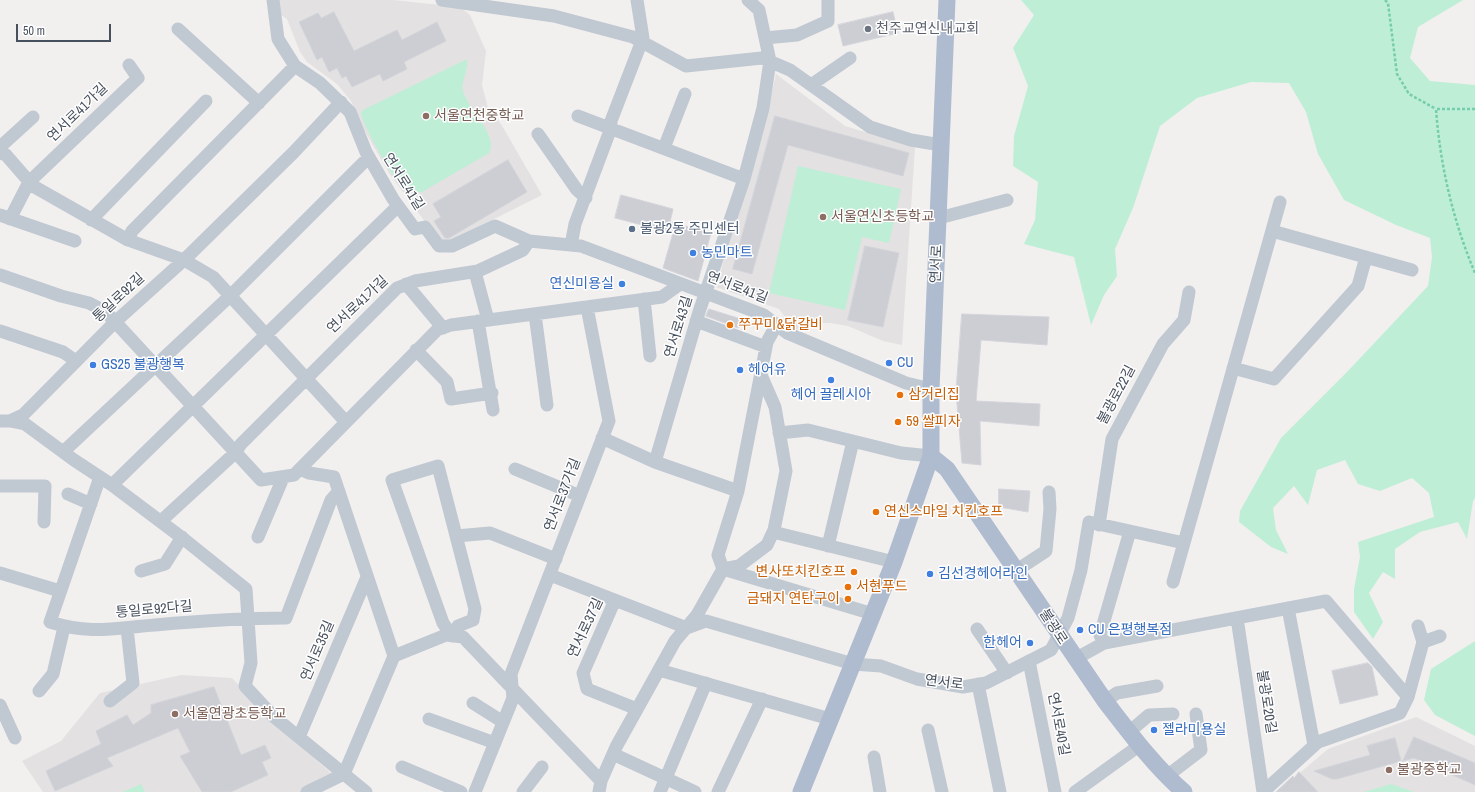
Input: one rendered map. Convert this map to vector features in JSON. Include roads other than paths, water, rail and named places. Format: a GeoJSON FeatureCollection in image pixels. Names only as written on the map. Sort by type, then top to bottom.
{"type":"FeatureCollection","features":[{"type":"Feature","properties":{"kind":"main road","name":"연서로"},"geometry":{"type":"LineString","coordinates":[[800,792],[894,562],[931,456],[931,389],[948,0]]}},
{"type":"Feature","properties":{"kind":"main road","name":"불광로"},"geometry":{"type":"LineString","coordinates":[[931,456],[947,470],[1017,570],[1075,659],[1129,732],[1174,786]]}},
{"type":"Feature","properties":{"kind":"street","name":"연서로41길"},"geometry":{"type":"LineString","coordinates":[[273,0],[278,40],[296,66],[320,83],[350,112],[369,157],[398,206],[415,229],[425,227],[438,246],[452,246],[495,226],[529,241],[581,246],[764,315],[787,333],[906,383],[931,389]]}},
{"type":"Feature","properties":{"kind":"street"},"geometry":{"type":"LineString","coordinates":[[442,0],[554,16],[633,38],[686,66],[762,58],[790,70],[870,127],[911,140],[941,145]]}},
{"type":"Feature","properties":{"kind":"street"},"geometry":{"type":"LineString","coordinates":[[571,245],[575,224],[611,128],[611,121],[644,38],[637,0]]}},
{"type":"Feature","properties":{"kind":"street"},"geometry":{"type":"LineString","coordinates":[[748,0],[759,10],[770,61]]}},
{"type":"Feature","properties":{"kind":"street"},"geometry":{"type":"LineString","coordinates":[[765,38],[797,35],[828,21],[828,0]]}},
{"type":"Feature","properties":{"kind":"street"},"geometry":{"type":"LineString","coordinates":[[178,30],[258,103]]}},
{"type":"Feature","properties":{"kind":"street"},"geometry":{"type":"LineString","coordinates":[[810,85],[850,58]]}},
{"type":"Feature","properties":{"kind":"street","name":"연서로43길"},"geometry":{"type":"LineString","coordinates":[[655,462],[696,321],[744,179],[763,108],[770,61]]}},
{"type":"Feature","properties":{"kind":"street","name":"연서로41가길"},"geometry":{"type":"LineString","coordinates":[[30,182],[138,78],[129,65]]}},
{"type":"Feature","properties":{"kind":"street"},"geometry":{"type":"LineString","coordinates":[[128,240],[132,231],[296,66]]}},
{"type":"Feature","properties":{"kind":"street"},"geometry":{"type":"LineString","coordinates":[[664,148],[685,94]]}},
{"type":"Feature","properties":{"kind":"street"},"geometry":{"type":"LineString","coordinates":[[91,220],[206,101]]}},
{"type":"Feature","properties":{"kind":"street"},"geometry":{"type":"LineString","coordinates":[[184,260],[293,153],[341,102]]}},
{"type":"Feature","properties":{"kind":"street"},"geometry":{"type":"LineString","coordinates":[[578,116],[744,179]]}},
{"type":"Feature","properties":{"kind":"street"},"geometry":{"type":"LineString","coordinates":[[0,147],[33,117]]}},
{"type":"Feature","properties":{"kind":"street"},"geometry":{"type":"LineString","coordinates":[[538,134],[577,190],[586,198]]}},
{"type":"Feature","properties":{"kind":"street"},"geometry":{"type":"LineString","coordinates":[[0,153],[6,155],[33,186],[91,220],[128,240],[184,260],[213,277],[346,422]]}},
{"type":"Feature","properties":{"kind":"street"},"geometry":{"type":"LineString","coordinates":[[63,452],[154,365],[230,296],[369,157]]}},
{"type":"Feature","properties":{"kind":"street"},"geometry":{"type":"LineString","coordinates":[[30,182],[5,217],[75,241]]}},
{"type":"Feature","properties":{"kind":"street"},"geometry":{"type":"LineString","coordinates":[[939,218],[1007,200]]}},
{"type":"Feature","properties":{"kind":"street"},"geometry":{"type":"LineString","coordinates":[[1173,582],[1280,202]]}},
{"type":"Feature","properties":{"kind":"street"},"geometry":{"type":"LineString","coordinates":[[112,485],[398,206]]}},
{"type":"Feature","properties":{"kind":"street"},"geometry":{"type":"LineString","coordinates":[[1272,231],[1412,270]]}},
{"type":"Feature","properties":{"kind":"street","name":"연서로41가길"},"geometry":{"type":"LineString","coordinates":[[235,452],[240,444],[306,377],[397,288],[415,281],[475,272],[523,250],[529,241]]}},
{"type":"Feature","properties":{"kind":"street"},"geometry":{"type":"LineString","coordinates":[[1234,368],[1274,379],[1358,286],[1366,257]]}},
{"type":"Feature","properties":{"kind":"street","name":"통일로92길"},"geometry":{"type":"LineString","coordinates":[[5,421],[23,415],[115,322],[184,260]]}},
{"type":"Feature","properties":{"kind":"street"},"geometry":{"type":"LineString","coordinates":[[475,272],[483,321],[493,410]]}},
{"type":"Feature","properties":{"kind":"street"},"geometry":{"type":"LineString","coordinates":[[0,275],[62,296],[89,303],[106,312],[261,480],[283,478],[294,475],[437,330],[483,321],[662,297],[680,284]]}},
{"type":"Feature","properties":{"kind":"street"},"geometry":{"type":"LineString","coordinates":[[406,284],[443,328]]}},
{"type":"Feature","properties":{"kind":"street","name":"불광로22길"},"geometry":{"type":"LineString","coordinates":[[1099,525],[1112,439],[1163,344],[1184,320],[1189,292]]}},
{"type":"Feature","properties":{"kind":"street"},"geometry":{"type":"LineString","coordinates":[[644,299],[650,356]]}},
{"type":"Feature","properties":{"kind":"street","name":"연서로37가길"},"geometry":{"type":"LineString","coordinates":[[475,792],[513,698],[511,674],[609,421],[587,307]]}},
{"type":"Feature","properties":{"kind":"street"},"geometry":{"type":"LineString","coordinates":[[535,314],[547,405]]}},
{"type":"Feature","properties":{"kind":"street"},"geometry":{"type":"LineString","coordinates":[[696,321],[766,347]]}},
{"type":"Feature","properties":{"kind":"street"},"geometry":{"type":"LineString","coordinates":[[394,656],[446,635],[463,637],[600,786],[613,754],[675,641],[697,615],[723,569],[718,555],[738,491],[766,347],[776,324]]}},
{"type":"Feature","properties":{"kind":"street"},"geometry":{"type":"LineString","coordinates":[[0,330],[63,352],[76,361]]}},
{"type":"Feature","properties":{"kind":"street"},"geometry":{"type":"LineString","coordinates":[[416,350],[448,382],[450,399],[492,393]]}},
{"type":"Feature","properties":{"kind":"street"},"geometry":{"type":"LineString","coordinates":[[723,569],[739,566],[767,545],[773,532],[786,471],[775,407],[761,375]]}},
{"type":"Feature","properties":{"kind":"street"},"geometry":{"type":"LineString","coordinates":[[5,421],[25,424],[161,521],[246,589],[251,662],[245,686],[273,716],[366,792]]}},
{"type":"Feature","properties":{"kind":"street"},"geometry":{"type":"LineString","coordinates":[[779,433],[808,430],[901,453],[931,456]]}},
{"type":"Feature","properties":{"kind":"street"},"geometry":{"type":"LineString","coordinates":[[602,438],[655,462],[738,491]]}},
{"type":"Feature","properties":{"kind":"street"},"geometry":{"type":"LineString","coordinates":[[828,546],[853,441]]}},
{"type":"Feature","properties":{"kind":"street"},"geometry":{"type":"LineString","coordinates":[[161,521],[235,452]]}},
{"type":"Feature","properties":{"kind":"street"},"geometry":{"type":"LineString","coordinates":[[438,466],[475,609],[473,620],[458,626],[452,636],[443,623],[392,480],[438,466]]}},
{"type":"Feature","properties":{"kind":"street"},"geometry":{"type":"LineString","coordinates":[[300,468],[309,473],[334,477],[394,656],[344,774],[307,792]]}},
{"type":"Feature","properties":{"kind":"street"},"geometry":{"type":"LineString","coordinates":[[515,469],[580,496]]}},
{"type":"Feature","properties":{"kind":"street"},"geometry":{"type":"LineString","coordinates":[[39,691],[53,674],[64,627],[50,622],[100,477]]}},
{"type":"Feature","properties":{"kind":"street"},"geometry":{"type":"LineString","coordinates":[[258,537],[283,478]]}},
{"type":"Feature","properties":{"kind":"street"},"geometry":{"type":"LineString","coordinates":[[0,486],[45,486],[44,522]]}},
{"type":"Feature","properties":{"kind":"street","name":"통일로92다길"},"geometry":{"type":"LineString","coordinates":[[64,627],[100,631],[248,618],[286,618],[330,500],[339,491]]}},
{"type":"Feature","properties":{"kind":"street"},"geometry":{"type":"LineString","coordinates":[[1017,570],[1046,551],[1050,509],[1049,492]]}},
{"type":"Feature","properties":{"kind":"street"},"geometry":{"type":"LineString","coordinates":[[68,494],[91,504]]}},
{"type":"Feature","properties":{"kind":"street"},"geometry":{"type":"LineString","coordinates":[[1059,636],[1068,618],[1079,577],[1089,522],[1184,543]]}},
{"type":"Feature","properties":{"kind":"street"},"geometry":{"type":"LineString","coordinates":[[1104,643],[1100,635],[1130,531]]}},
{"type":"Feature","properties":{"kind":"street"},"geometry":{"type":"LineString","coordinates":[[773,532],[894,562]]}},
{"type":"Feature","properties":{"kind":"street"},"geometry":{"type":"LineString","coordinates":[[456,536],[490,533],[556,559]]}},
{"type":"Feature","properties":{"kind":"street"},"geometry":{"type":"LineString","coordinates":[[142,571],[165,564],[182,537]]}},
{"type":"Feature","properties":{"kind":"street"},"geometry":{"type":"LineString","coordinates":[[723,569],[873,614]]}},
{"type":"Feature","properties":{"kind":"street"},"geometry":{"type":"LineString","coordinates":[[0,574],[60,591]]}},
{"type":"Feature","properties":{"kind":"street"},"geometry":{"type":"LineString","coordinates":[[550,575],[615,600]]}},
{"type":"Feature","properties":{"kind":"street","name":"연서로35길"},"geometry":{"type":"LineString","coordinates":[[299,737],[368,577]]}},
{"type":"Feature","properties":{"kind":"street","name":"연서로37길"},"geometry":{"type":"LineString","coordinates":[[637,709],[587,689],[583,673],[615,600],[686,628]]}},
{"type":"Feature","properties":{"kind":"street"},"geometry":{"type":"LineString","coordinates":[[1075,659],[1104,643],[1326,600],[1408,697]]}},
{"type":"Feature","properties":{"kind":"street"},"geometry":{"type":"LineString","coordinates":[[1288,608],[1314,745]]}},
{"type":"Feature","properties":{"kind":"street","name":"불광로20길"},"geometry":{"type":"LineString","coordinates":[[1237,618],[1263,792]]}},
{"type":"Feature","properties":{"kind":"street","name":"연서로"},"geometry":{"type":"LineString","coordinates":[[686,628],[706,621],[852,664],[881,666],[916,679],[963,687],[986,683],[1051,650],[1059,636]]}},
{"type":"Feature","properties":{"kind":"street"},"geometry":{"type":"LineString","coordinates":[[1263,792],[1318,742],[1400,713],[1408,697],[1423,642],[1418,626]]}},
{"type":"Feature","properties":{"kind":"street"},"geometry":{"type":"LineString","coordinates":[[110,701],[133,683],[127,628]]}},
{"type":"Feature","properties":{"kind":"street"},"geometry":{"type":"LineString","coordinates":[[977,629],[1007,673]]}},
{"type":"Feature","properties":{"kind":"street"},"geometry":{"type":"LineString","coordinates":[[1423,642],[1440,636]]}},
{"type":"Feature","properties":{"kind":"street","name":"연서로40길"},"geometry":{"type":"LineString","coordinates":[[1029,661],[1055,792]]}},
{"type":"Feature","properties":{"kind":"street"},"geometry":{"type":"LineString","coordinates":[[659,670],[830,719]]}},
{"type":"Feature","properties":{"kind":"street"},"geometry":{"type":"LineString","coordinates":[[660,792],[667,779],[706,683]]}},
{"type":"Feature","properties":{"kind":"street"},"geometry":{"type":"LineString","coordinates":[[978,684],[1000,792]]}},
{"type":"Feature","properties":{"kind":"street"},"geometry":{"type":"LineString","coordinates":[[1105,700],[1117,693],[1157,686]]}},
{"type":"Feature","properties":{"kind":"street"},"geometry":{"type":"LineString","coordinates":[[718,792],[762,699]]}},
{"type":"Feature","properties":{"kind":"street"},"geometry":{"type":"LineString","coordinates":[[473,703],[504,722]]}},
{"type":"Feature","properties":{"kind":"street"},"geometry":{"type":"LineString","coordinates":[[0,704],[14,738]]}},
{"type":"Feature","properties":{"kind":"street"},"geometry":{"type":"LineString","coordinates":[[1129,732],[1149,715],[1172,714]]}},
{"type":"Feature","properties":{"kind":"street"},"geometry":{"type":"LineString","coordinates":[[1174,786],[1201,750],[1196,714]]}},
{"type":"Feature","properties":{"kind":"street"},"geometry":{"type":"LineString","coordinates":[[429,719],[495,743]]}},
{"type":"Feature","properties":{"kind":"street"},"geometry":{"type":"LineString","coordinates":[[928,730],[942,792]]}},
{"type":"Feature","properties":{"kind":"street"},"geometry":{"type":"LineString","coordinates":[[1080,791],[1140,745]]}},
{"type":"Feature","properties":{"kind":"street"},"geometry":{"type":"LineString","coordinates":[[613,754],[696,792]]}},
{"type":"Feature","properties":{"kind":"street"},"geometry":{"type":"LineString","coordinates":[[874,757],[880,792]]}},
{"type":"Feature","properties":{"kind":"street"},"geometry":{"type":"LineString","coordinates":[[402,767],[461,792]]}},
{"type":"Feature","properties":{"kind":"street"},"geometry":{"type":"LineString","coordinates":[[524,792],[542,767]]}},
{"type":"Feature","properties":{"kind":"place","name":"천주교연신내교회"},"geometry":{"type":"Point","coordinates":[868,29]}},
{"type":"Feature","properties":{"kind":"place","name":"서울연천중학교"},"geometry":{"type":"Point","coordinates":[426,116]}},
{"type":"Feature","properties":{"kind":"place","name":"서울연신초등학교"},"geometry":{"type":"Point","coordinates":[823,217]}},
{"type":"Feature","properties":{"kind":"place","name":"불광2동 주민센터"},"geometry":{"type":"Point","coordinates":[632,229]}},
{"type":"Feature","properties":{"kind":"place","name":"농민마트"},"geometry":{"type":"Point","coordinates":[693,253]}},
{"type":"Feature","properties":{"kind":"place","name":"연신미용실"},"geometry":{"type":"Point","coordinates":[622,284]}},
{"type":"Feature","properties":{"kind":"place","name":"쭈꾸미&닭갈비"},"geometry":{"type":"Point","coordinates":[730,325]}},
{"type":"Feature","properties":{"kind":"place","name":"CU"},"geometry":{"type":"Point","coordinates":[889,363]}},
{"type":"Feature","properties":{"kind":"place","name":"GS25 불광행복"},"geometry":{"type":"Point","coordinates":[93,365]}},
{"type":"Feature","properties":{"kind":"place","name":"헤어유"},"geometry":{"type":"Point","coordinates":[740,370]}},
{"type":"Feature","properties":{"kind":"place","name":"헤어 끌레시아"},"geometry":{"type":"Point","coordinates":[831,380]}},
{"type":"Feature","properties":{"kind":"place","name":"삼거리집"},"geometry":{"type":"Point","coordinates":[900,395]}},
{"type":"Feature","properties":{"kind":"place","name":"59 쌀피자"},"geometry":{"type":"Point","coordinates":[898,422]}},
{"type":"Feature","properties":{"kind":"place","name":"연신스마일 치킨호프"},"geometry":{"type":"Point","coordinates":[876,512]}},
{"type":"Feature","properties":{"kind":"place","name":"변사또치킨호프"},"geometry":{"type":"Point","coordinates":[854,572]}},
{"type":"Feature","properties":{"kind":"place","name":"김선경헤어라인"},"geometry":{"type":"Point","coordinates":[930,574]}},
{"type":"Feature","properties":{"kind":"place","name":"서현푸드"},"geometry":{"type":"Point","coordinates":[848,587]}},
{"type":"Feature","properties":{"kind":"place","name":"금돼지 연탄구이"},"geometry":{"type":"Point","coordinates":[848,599]}},
{"type":"Feature","properties":{"kind":"place","name":"CU 은평행복점"},"geometry":{"type":"Point","coordinates":[1080,630]}},
{"type":"Feature","properties":{"kind":"place","name":"한헤어"},"geometry":{"type":"Point","coordinates":[1030,643]}},
{"type":"Feature","properties":{"kind":"place","name":"서울연광초등학교"},"geometry":{"type":"Point","coordinates":[175,714]}},
{"type":"Feature","properties":{"kind":"place","name":"젤라미용실"},"geometry":{"type":"Point","coordinates":[1154,730]}},
{"type":"Feature","properties":{"kind":"place","name":"불광중학교"},"geometry":{"type":"Point","coordinates":[1389,770]}}]}
